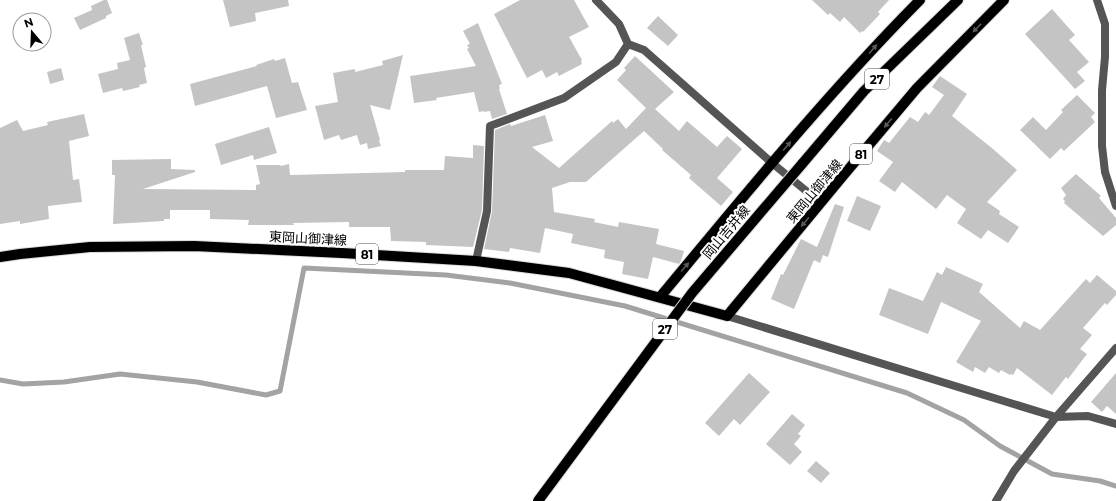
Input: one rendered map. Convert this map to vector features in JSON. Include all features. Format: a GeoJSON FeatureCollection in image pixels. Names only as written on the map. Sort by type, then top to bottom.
{"type":"FeatureCollection","features":[{"type":"Feature","properties":{"kind":"main road"},"geometry":{"type":"LineString","coordinates":[[660,297],[772,163],[881,39],[920,0]]}},
{"type":"Feature","properties":{"kind":"main road","name":"岡山吉井線"},"geometry":{"type":"LineString","coordinates":[[538,501],[692,293],[864,91],[958,0]]}},
{"type":"Feature","properties":{"kind":"main road","name":"東岡山御津線"},"geometry":{"type":"LineString","coordinates":[[0,257],[90,247],[194,246],[476,261],[569,273],[727,316],[918,88],[1004,0]]}},
{"type":"Feature","properties":{"kind":"street"},"geometry":{"type":"LineString","coordinates":[[596,0],[619,24],[628,44],[644,50],[772,163],[821,203]]}},
{"type":"Feature","properties":{"kind":"street"},"geometry":{"type":"LineString","coordinates":[[1097,0],[1105,24],[1105,57],[1102,90],[1102,146],[1104,172],[1114,204],[1116,206]]}},
{"type":"Feature","properties":{"kind":"street"},"geometry":{"type":"LineString","coordinates":[[476,261],[487,211],[490,126],[564,98],[616,62],[628,44]]}},
{"type":"Feature","properties":{"kind":"street"},"geometry":{"type":"LineString","coordinates":[[727,316],[1056,417],[1088,416],[1116,424]]}},
{"type":"Feature","properties":{"kind":"street"},"geometry":{"type":"LineString","coordinates":[[996,501],[1014,471],[1042,434],[1116,348]]}},
{"type":"Feature","properties":{"kind":"building"},"geometry":{"type":"Polygon","coordinates":[[[107,0],[112,13],[106,16],[106,18],[80,30],[74,18],[92,10],[91,6],[107,0]]]}},
{"type":"Feature","properties":{"kind":"building"},"geometry":{"type":"Polygon","coordinates":[[[223,0],[288,0],[289,6],[255,13],[256,21],[230,27],[223,0]]]}},
{"type":"Feature","properties":{"kind":"building"},"geometry":{"type":"Polygon","coordinates":[[[520,0],[574,0],[589,27],[569,37],[582,60],[582,64],[559,76],[557,72],[546,78],[542,70],[527,78],[494,14],[520,0]]]}},
{"type":"Feature","properties":{"kind":"building"},"geometry":{"type":"Polygon","coordinates":[[[812,0],[889,0],[878,12],[880,14],[863,32],[862,31],[860,33],[844,17],[840,22],[830,13],[828,15],[812,0]]]}},
{"type":"Feature","properties":{"kind":"building"},"geometry":{"type":"Polygon","coordinates":[[[1052,9],[1075,35],[1069,40],[1089,62],[1077,72],[1085,81],[1075,89],[1025,34],[1052,9]]]}},
{"type":"Feature","properties":{"kind":"building"},"geometry":{"type":"Polygon","coordinates":[[[658,16],[678,35],[668,46],[647,28],[658,16]]]}},
{"type":"Feature","properties":{"kind":"building"},"geometry":{"type":"Polygon","coordinates":[[[478,23],[502,84],[499,85],[499,89],[507,114],[492,119],[490,111],[479,112],[474,92],[414,103],[410,76],[476,66],[467,49],[469,48],[467,45],[470,44],[463,31],[478,23]]]}},
{"type":"Feature","properties":{"kind":"building"},"geometry":{"type":"Polygon","coordinates":[[[139,33],[143,45],[141,45],[146,67],[144,68],[147,83],[139,85],[140,87],[123,91],[122,88],[103,93],[98,74],[118,69],[117,63],[130,60],[124,38],[139,33]]]}},
{"type":"Feature","properties":{"kind":"building"},"geometry":{"type":"Polygon","coordinates":[[[403,55],[390,110],[370,105],[381,146],[368,149],[367,143],[360,145],[357,135],[341,140],[339,135],[324,140],[315,106],[338,102],[333,73],[355,69],[355,72],[383,65],[382,61],[403,55]]]}},
{"type":"Feature","properties":{"kind":"building"},"geometry":{"type":"Polygon","coordinates":[[[635,56],[674,92],[655,109],[679,131],[687,121],[717,147],[727,136],[742,149],[717,178],[733,192],[721,206],[689,178],[691,175],[662,150],[663,149],[644,131],[586,182],[570,182],[552,188],[554,212],[595,219],[594,222],[618,227],[619,222],[659,229],[656,244],[684,251],[679,264],[653,257],[648,279],[622,274],[624,262],[604,258],[605,250],[571,243],[573,234],[545,228],[540,253],[510,248],[509,252],[484,249],[492,211],[495,130],[510,124],[511,126],[545,115],[553,141],[532,147],[559,168],[612,121],[613,123],[618,119],[626,129],[646,108],[617,80],[626,70],[624,68],[635,56]]]}},
{"type":"Feature","properties":{"kind":"building"},"geometry":{"type":"Polygon","coordinates":[[[285,58],[292,83],[298,82],[307,110],[276,118],[267,86],[195,106],[190,84],[257,66],[256,65],[274,59],[275,61],[285,58]]]}},
{"type":"Feature","properties":{"kind":"building"},"geometry":{"type":"Polygon","coordinates":[[[61,68],[64,80],[50,84],[47,72],[61,68]]]}},
{"type":"Feature","properties":{"kind":"building"},"geometry":{"type":"Polygon","coordinates":[[[940,76],[967,94],[952,116],[1017,170],[987,202],[1000,211],[999,214],[1019,227],[1008,243],[988,230],[981,239],[957,223],[966,209],[947,195],[936,209],[902,182],[895,192],[879,181],[893,162],[877,151],[884,140],[889,143],[910,117],[918,122],[925,112],[929,115],[944,95],[932,87],[940,76]]]}},
{"type":"Feature","properties":{"kind":"building"},"geometry":{"type":"Polygon","coordinates":[[[1077,95],[1095,113],[1091,117],[1095,122],[1064,151],[1061,148],[1050,159],[1020,130],[1033,117],[1046,130],[1063,112],[1061,110],[1077,95]]]}},
{"type":"Feature","properties":{"kind":"building"},"geometry":{"type":"Polygon","coordinates":[[[84,114],[89,136],[69,141],[73,180],[79,179],[82,202],[48,206],[49,219],[20,224],[20,221],[0,224],[0,128],[17,120],[23,131],[48,125],[47,122],[84,114]]]}},
{"type":"Feature","properties":{"kind":"building"},"geometry":{"type":"Polygon","coordinates":[[[269,127],[277,153],[254,160],[253,155],[221,165],[215,144],[269,127]]]}},
{"type":"Feature","properties":{"kind":"building"},"geometry":{"type":"Polygon","coordinates":[[[473,145],[484,146],[482,210],[473,247],[426,245],[426,242],[391,241],[390,227],[349,227],[349,222],[293,223],[294,225],[248,225],[249,220],[210,219],[210,210],[170,210],[170,219],[164,219],[164,221],[113,224],[115,175],[112,175],[112,160],[171,159],[171,169],[195,170],[195,172],[143,189],[256,190],[256,185],[260,184],[256,165],[281,166],[289,164],[290,175],[405,172],[405,170],[444,170],[445,156],[473,158],[473,145]]]}},
{"type":"Feature","properties":{"kind":"building"},"geometry":{"type":"Polygon","coordinates":[[[1076,174],[1101,196],[1099,198],[1116,218],[1116,225],[1103,236],[1064,203],[1065,201],[1063,199],[1066,195],[1061,188],[1076,174]]]}},
{"type":"Feature","properties":{"kind":"building"},"geometry":{"type":"Polygon","coordinates":[[[857,196],[881,206],[870,231],[847,221],[857,196]]]}},
{"type":"Feature","properties":{"kind":"building"},"geometry":{"type":"Polygon","coordinates":[[[835,204],[844,207],[828,257],[823,255],[820,263],[814,260],[794,309],[771,299],[781,274],[783,275],[801,239],[817,247],[835,204]]]}},
{"type":"Feature","properties":{"kind":"building"},"geometry":{"type":"Polygon","coordinates":[[[946,267],[983,284],[979,292],[1020,328],[1024,321],[1040,330],[1086,279],[1090,283],[1097,275],[1116,291],[1116,295],[1107,305],[1105,303],[1083,328],[1092,335],[1080,349],[1087,354],[1068,379],[1066,377],[1052,395],[1017,368],[1013,375],[1001,370],[999,373],[989,367],[985,373],[975,367],[973,372],[956,362],[981,321],[941,302],[928,334],[879,315],[889,288],[923,301],[937,272],[942,275],[946,267]]]}},
{"type":"Feature","properties":{"kind":"building"},"geometry":{"type":"Polygon","coordinates":[[[749,373],[770,392],[740,425],[734,419],[719,436],[705,423],[749,373]]]}},
{"type":"Feature","properties":{"kind":"building"},"geometry":{"type":"Polygon","coordinates":[[[1116,373],[1116,414],[1107,406],[1102,412],[1091,402],[1116,373]]]}},
{"type":"Feature","properties":{"kind":"building"},"geometry":{"type":"Polygon","coordinates":[[[792,414],[805,425],[798,434],[801,436],[794,444],[802,452],[790,465],[766,444],[792,414]]]}},
{"type":"Feature","properties":{"kind":"building"},"geometry":{"type":"Polygon","coordinates":[[[816,461],[830,473],[821,483],[807,471],[816,461]]]}},
{"type":"Feature","properties":{"kind":"waterway"},"geometry":{"type":"LineString","coordinates":[[0,380],[23,384],[64,382],[120,374],[197,382],[266,395],[280,391],[304,268],[446,275],[510,283],[625,306],[907,393],[964,420],[1000,446],[1052,474],[1100,481],[1116,486]]}}]}
